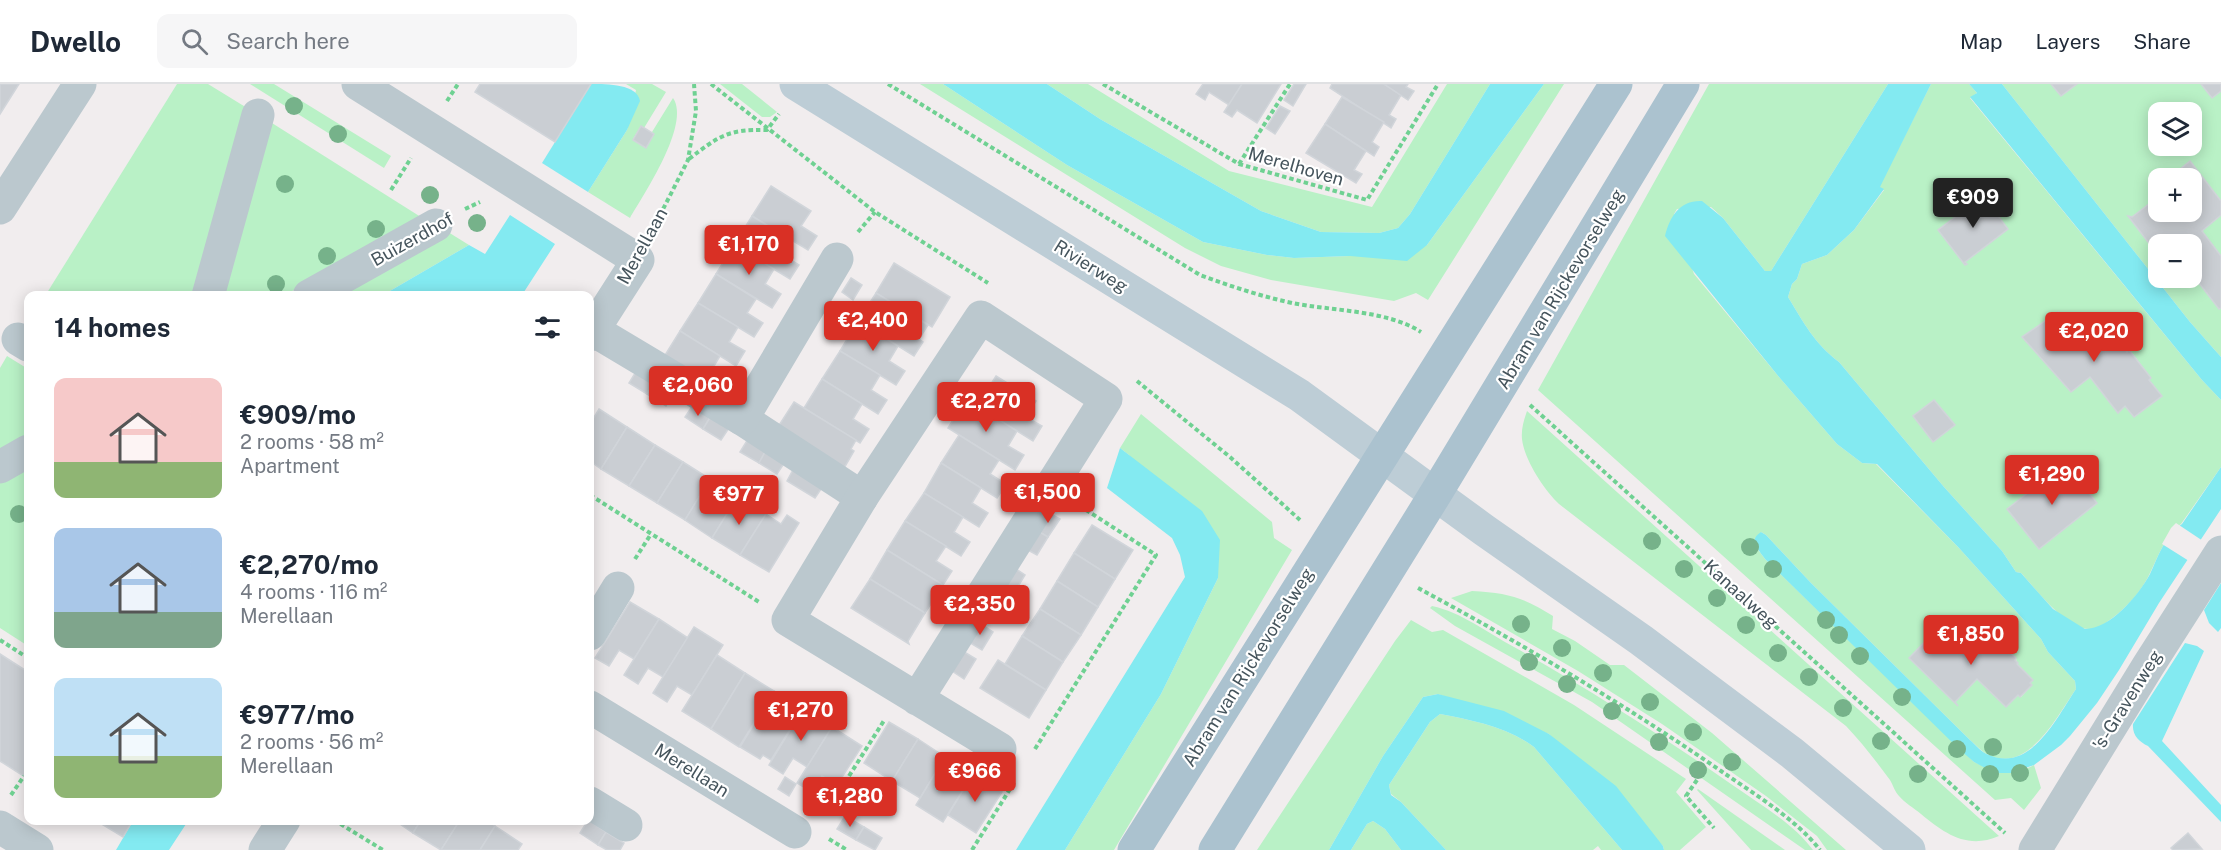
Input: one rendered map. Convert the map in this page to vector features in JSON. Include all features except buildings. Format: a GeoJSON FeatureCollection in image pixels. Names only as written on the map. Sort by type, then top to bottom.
{"type":"FeatureCollection","features":[{"type":"Feature","properties":{"kind":"main road","name":"Abram van Rijckevorselweg"},"geometry":{"type":"LineString","coordinates":[[1134,850],[1616,84]]}},
{"type":"Feature","properties":{"kind":"main road","name":"Abram van Rijckevorselweg"},"geometry":{"type":"LineString","coordinates":[[1215,850],[1436,493],[1683,84]]}},
{"type":"Feature","properties":{"kind":"street"},"geometry":{"type":"LineString","coordinates":[[0,208],[80,84]]}},
{"type":"Feature","properties":{"kind":"street"},"geometry":{"type":"LineString","coordinates":[[358,84],[638,260]]}},
{"type":"Feature","properties":{"kind":"street","name":"Rivierweg"},"geometry":{"type":"LineString","coordinates":[[796,84],[1299,395],[1382,454]]}},
{"type":"Feature","properties":{"kind":"street"},"geometry":{"type":"LineString","coordinates":[[209,291],[258,115]]}},
{"type":"Feature","properties":{"kind":"street","name":"Buizerdhof"},"geometry":{"type":"LineString","coordinates":[[318,291],[436,225]]}},
{"type":"Feature","properties":{"kind":"street"},"geometry":{"type":"LineString","coordinates":[[742,419],[837,259]]}},
{"type":"Feature","properties":{"kind":"street","name":"Merellaan"},"geometry":{"type":"LineString","coordinates":[[594,328],[638,260]]}},
{"type":"Feature","properties":{"kind":"street"},"geometry":{"type":"LineString","coordinates":[[910,694],[1106,399],[981,317],[862,497],[788,620],[910,694],[1010,761]]}},
{"type":"Feature","properties":{"kind":"street","name":"Merellaan"},"geometry":{"type":"LineString","coordinates":[[594,335],[742,419],[862,497]]}},
{"type":"Feature","properties":{"kind":"street"},"geometry":{"type":"LineString","coordinates":[[0,467],[24,453]]}},
{"type":"Feature","properties":{"kind":"street"},"geometry":{"type":"LineString","coordinates":[[1382,454],[1484,530],[1641,640],[1792,753],[1909,850]]}},
{"type":"Feature","properties":{"kind":"street","name":"'s-Gravenweg"},"geometry":{"type":"LineString","coordinates":[[2035,850],[2221,552]]}},
{"type":"Feature","properties":{"kind":"street"},"geometry":{"type":"LineString","coordinates":[[594,627],[618,588]]}},
{"type":"Feature","properties":{"kind":"street","name":"Merellaan"},"geometry":{"type":"LineString","coordinates":[[594,709],[808,827]]}},
{"type":"Feature","properties":{"kind":"street"},"geometry":{"type":"LineString","coordinates":[[594,805],[626,825]]}},
{"type":"Feature","properties":{"kind":"street"},"geometry":{"type":"LineString","coordinates":[[265,850],[281,825]]}},
{"type":"Feature","properties":{"kind":"street"},"geometry":{"type":"LineString","coordinates":[[0,827],[38,850]]}},
{"type":"Feature","properties":{"kind":"path","name":"Merellaan"},"geometry":{"type":"LineString","coordinates":[[638,260],[688,160],[696,111],[694,84]]}},
{"type":"Feature","properties":{"kind":"path"},"geometry":{"type":"LineString","coordinates":[[888,84],[1200,275],[1252,293],[1408,324],[1449,350]]}},
{"type":"Feature","properties":{"kind":"path","name":"Merelhoven"},"geometry":{"type":"LineString","coordinates":[[1103,84],[1239,164],[1367,200],[1438,84]]}},
{"type":"Feature","properties":{"kind":"path"},"geometry":{"type":"LineString","coordinates":[[1239,164],[1290,84]]}},
{"type":"Feature","properties":{"kind":"path","name":"Merellaan"},"geometry":{"type":"LineString","coordinates":[[688,160],[724,134],[741,129],[767,129]]}},
{"type":"Feature","properties":{"kind":"path","name":"Buizerdhof"},"geometry":{"type":"LineString","coordinates":[[436,225],[515,183]]}},
{"type":"Feature","properties":{"kind":"path","name":"Kanaalweg"},"geometry":{"type":"LineString","coordinates":[[1502,384],[1535,408],[2006,834]]}},
{"type":"Feature","properties":{"kind":"path"},"geometry":{"type":"LineString","coordinates":[[1032,754],[1156,555],[1049,486]]}},
{"type":"Feature","properties":{"kind":"path"},"geometry":{"type":"LineString","coordinates":[[594,498],[788,620]]}},
{"type":"Feature","properties":{"kind":"path"},"geometry":{"type":"LineString","coordinates":[[1387,572],[1557,665],[1634,713],[1758,797],[1808,836],[1820,850]]}},
{"type":"Feature","properties":{"kind":"path"},"geometry":{"type":"LineString","coordinates":[[0,640],[24,655]]}},
{"type":"Feature","properties":{"kind":"path"},"geometry":{"type":"LineString","coordinates":[[808,827],[910,694]]}},
{"type":"Feature","properties":{"kind":"path"},"geometry":{"type":"LineString","coordinates":[[972,850],[1010,761]]}},
{"type":"Feature","properties":{"kind":"path"},"geometry":{"type":"LineString","coordinates":[[1697,780],[1686,796],[1714,828]]}},
{"type":"Feature","properties":{"kind":"path"},"geometry":{"type":"LineString","coordinates":[[342,825],[383,850]]}},
{"type":"Feature","properties":{"kind":"green space"},"geometry":{"type":"Polygon","coordinates":[[[177,84],[208,84],[252,111],[204,291],[48,291],[177,84]]]}},
{"type":"Feature","properties":{"kind":"green space"},"geometry":{"type":"Polygon","coordinates":[[[250,84],[274,84],[391,156],[384,168],[250,84]]]}},
{"type":"Feature","properties":{"kind":"green space"},"geometry":{"type":"Polygon","coordinates":[[[626,84],[652,84],[666,92],[644,128],[641,126],[633,139],[645,147],[673,98],[677,110],[676,124],[664,159],[630,218],[588,192],[627,130],[636,90],[626,84]]]}},
{"type":"Feature","properties":{"kind":"green space"},"geometry":{"type":"Polygon","coordinates":[[[720,84],[742,84],[777,112],[770,117],[762,117],[720,84]]]}},
{"type":"Feature","properties":{"kind":"green space"},"geometry":{"type":"Polygon","coordinates":[[[920,84],[943,84],[1067,165],[1203,242],[1294,258],[1350,256],[1427,245],[1544,84],[1564,84],[1428,300],[1416,293],[1394,301],[1271,280],[1221,266],[1185,248],[920,84]]]}},
{"type":"Feature","properties":{"kind":"green space"},"geometry":{"type":"Polygon","coordinates":[[[1047,84],[1088,84],[1229,171],[1372,207],[1447,84],[1490,84],[1410,214],[1398,228],[1379,233],[1321,232],[1261,211],[1100,119],[1047,84]]]}},
{"type":"Feature","properties":{"kind":"green space"},"geometry":{"type":"Polygon","coordinates":[[[1709,84],[1888,84],[1771,271],[1765,271],[1723,218],[1711,207],[1677,209],[1674,214],[1694,274],[1779,377],[1837,444],[1862,463],[1876,464],[1959,548],[2041,639],[2048,652],[2075,681],[2076,689],[2051,727],[2029,750],[2003,759],[1988,755],[1970,740],[1761,532],[1756,547],[1765,559],[1974,762],[1990,769],[2010,773],[2034,765],[2041,788],[2024,810],[2011,798],[1995,800],[1538,390],[1709,84]],[[1943,623],[1909,658],[1958,706],[1955,702],[1977,679],[2006,707],[2018,695],[2021,697],[2032,685],[2017,664],[2016,658],[1986,630],[1968,648],[1943,623]]]}},
{"type":"Feature","properties":{"kind":"green space"},"geometry":{"type":"Polygon","coordinates":[[[1931,84],[1969,84],[1977,93],[1970,98],[2202,380],[2221,400],[2221,467],[2167,540],[2139,591],[2120,612],[2101,626],[2091,629],[2072,623],[2053,608],[2021,573],[2016,572],[2002,551],[1944,487],[1839,362],[1816,340],[1788,297],[1802,264],[1827,255],[1854,230],[1884,190],[1879,187],[1931,84]],[[1987,193],[1938,230],[1965,265],[1987,193]],[[2058,312],[2023,338],[2071,392],[2090,377],[2118,412],[2125,406],[2134,417],[2162,396],[2130,350],[2127,352],[2103,321],[2080,339],[2067,318],[2064,320],[2058,312]],[[1934,400],[1914,416],[1933,442],[1954,425],[1934,400]],[[2066,463],[2008,509],[2039,549],[2097,503],[2066,463]]]}},
{"type":"Feature","properties":{"kind":"green space"},"geometry":{"type":"Polygon","coordinates":[[[2002,84],[2051,84],[2061,96],[2077,84],[2201,84],[2212,98],[2221,91],[2221,201],[2202,176],[2202,168],[2195,168],[2190,161],[2181,168],[2148,168],[2148,205],[2132,217],[2128,216],[2148,242],[2148,269],[2002,84]]]}},
{"type":"Feature","properties":{"kind":"green space"},"geometry":{"type":"Polygon","coordinates":[[[264,118],[424,219],[292,291],[216,291],[264,118]]]}},
{"type":"Feature","properties":{"kind":"green space"},"geometry":{"type":"Polygon","coordinates":[[[2221,215],[2221,256],[2202,231],[2221,215]]]}},
{"type":"Feature","properties":{"kind":"green space"},"geometry":{"type":"Polygon","coordinates":[[[448,232],[469,245],[390,291],[340,291],[448,232]]]}},
{"type":"Feature","properties":{"kind":"green space"},"geometry":{"type":"Polygon","coordinates":[[[2202,287],[2219,309],[2221,308],[2221,357],[2163,288],[2202,287]]]}},
{"type":"Feature","properties":{"kind":"green space"},"geometry":{"type":"Polygon","coordinates":[[[7,356],[24,367],[24,440],[0,454],[0,368],[7,356]]]}},
{"type":"Feature","properties":{"kind":"green space"},"geometry":{"type":"Polygon","coordinates":[[[1527,411],[1999,836],[1987,840],[1966,840],[1947,833],[1930,821],[1899,796],[1890,780],[1846,726],[1559,504],[1541,483],[1527,456],[1522,435],[1527,411]]]}},
{"type":"Feature","properties":{"kind":"green space"},"geometry":{"type":"Polygon","coordinates":[[[1141,414],[1272,522],[1274,538],[1292,550],[1114,850],[1065,850],[1161,694],[1218,578],[1129,455],[1120,448],[1141,414]]]}},
{"type":"Feature","properties":{"kind":"green space"},"geometry":{"type":"Polygon","coordinates":[[[24,465],[24,643],[0,628],[0,479],[24,465]]]}},
{"type":"Feature","properties":{"kind":"green space"},"geometry":{"type":"Polygon","coordinates":[[[1472,591],[1506,595],[1533,604],[1553,616],[1552,629],[1575,641],[1610,665],[1624,665],[1712,733],[1846,850],[1827,850],[1817,836],[1766,796],[1662,724],[1578,671],[1451,598],[1472,591]]]}},
{"type":"Feature","properties":{"kind":"green space"},"geometry":{"type":"Polygon","coordinates":[[[1432,606],[1453,613],[1474,624],[1624,713],[1775,814],[1796,831],[1813,850],[1805,850],[1592,702],[1455,626],[1430,608],[1432,606]]]}},
{"type":"Feature","properties":{"kind":"green space"},"geometry":{"type":"Polygon","coordinates":[[[1411,620],[1432,632],[1443,630],[1574,705],[1686,779],[1676,792],[1706,827],[1680,850],[1664,850],[1663,846],[1549,734],[1438,694],[1423,697],[1383,756],[1329,850],[1257,850],[1411,620]]]}},
{"type":"Feature","properties":{"kind":"green space"},"geometry":{"type":"Polygon","coordinates":[[[1440,714],[1501,729],[1534,747],[1622,850],[1601,850],[1598,846],[1593,850],[1446,850],[1391,794],[1389,785],[1430,722],[1440,714]]]}},
{"type":"Feature","properties":{"kind":"green space"},"geometry":{"type":"Polygon","coordinates":[[[1698,789],[1785,850],[1751,850],[1698,789]]]}},
{"type":"Feature","properties":{"kind":"green space"},"geometry":{"type":"Polygon","coordinates":[[[1373,821],[1385,829],[1401,850],[1351,850],[1367,824],[1373,821]]]}},
{"type":"Feature","properties":{"kind":"water"},"geometry":{"type":"Polygon","coordinates":[[[591,84],[628,88],[638,95],[640,101],[627,130],[588,192],[542,163],[591,84]]]}},
{"type":"Feature","properties":{"kind":"water"},"geometry":{"type":"Polygon","coordinates":[[[943,84],[1047,84],[1100,119],[1261,211],[1321,232],[1379,233],[1398,228],[1410,214],[1490,84],[1544,84],[1427,245],[1407,261],[1350,256],[1294,258],[1203,242],[1067,165],[943,84]]]}},
{"type":"Feature","properties":{"kind":"water"},"geometry":{"type":"Polygon","coordinates":[[[1888,84],[1931,84],[1880,187],[1884,189],[1854,230],[1827,255],[1802,264],[1788,297],[1816,340],[1839,362],[1944,487],[2002,551],[2016,572],[2021,573],[2053,609],[2085,629],[2104,624],[2122,610],[2138,592],[2167,540],[2182,524],[2221,467],[2221,509],[2097,703],[2061,745],[2034,765],[2011,773],[1989,770],[1974,762],[1959,749],[1765,559],[1756,545],[1757,535],[1761,532],[1766,535],[1811,583],[1986,754],[2004,758],[2018,756],[2030,749],[2041,739],[2060,714],[2076,689],[2075,681],[2048,652],[2041,639],[1959,548],[1877,464],[1862,463],[1837,444],[1779,377],[1665,236],[1673,216],[1682,206],[1694,201],[1702,201],[1723,218],[1765,271],[1771,271],[1888,84]]]}},
{"type":"Feature","properties":{"kind":"water"},"geometry":{"type":"Polygon","coordinates":[[[1969,84],[2002,84],[2148,269],[2148,288],[2163,288],[2221,357],[2221,400],[2202,380],[1970,97],[1977,93],[1969,84]]]}},
{"type":"Feature","properties":{"kind":"water"},"geometry":{"type":"Polygon","coordinates":[[[510,215],[555,244],[525,291],[390,291],[469,245],[485,254],[510,215]]]}},
{"type":"Feature","properties":{"kind":"water"},"geometry":{"type":"Polygon","coordinates":[[[1120,448],[1202,511],[1220,540],[1218,578],[1161,694],[1065,850],[1016,850],[1185,577],[1180,555],[1172,538],[1107,488],[1120,448]]]}},
{"type":"Feature","properties":{"kind":"water"},"geometry":{"type":"Polygon","coordinates":[[[2221,583],[2221,628],[2218,632],[2209,623],[2204,610],[2221,583]]]}},
{"type":"Feature","properties":{"kind":"water"},"geometry":{"type":"Polygon","coordinates":[[[2185,643],[2197,646],[2204,651],[2162,741],[2221,805],[2221,822],[2148,746],[2139,740],[2134,732],[2133,724],[2185,643]]]}},
{"type":"Feature","properties":{"kind":"water"},"geometry":{"type":"Polygon","coordinates":[[[1438,694],[1504,711],[1549,734],[1616,786],[1664,850],[1622,850],[1534,747],[1501,729],[1440,714],[1430,722],[1389,785],[1391,795],[1401,802],[1446,850],[1401,850],[1385,829],[1373,821],[1367,824],[1351,850],[1329,850],[1383,756],[1423,697],[1438,694]]]}},
{"type":"Feature","properties":{"kind":"water"},"geometry":{"type":"Polygon","coordinates":[[[131,825],[185,825],[169,850],[116,850],[131,825]]]}},
{"type":"Feature","properties":{"kind":"pier"},"geometry":{"type":"Polygon","coordinates":[[[2176,523],[2203,541],[2189,561],[2162,544],[2176,523]]]}}]}
